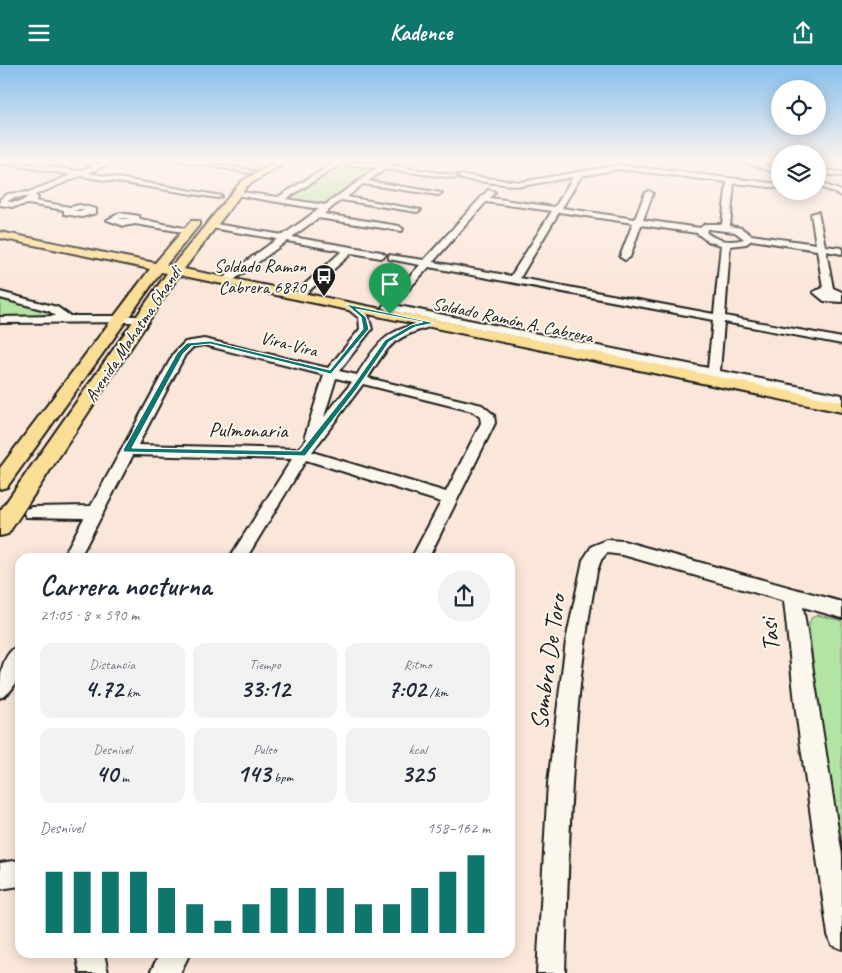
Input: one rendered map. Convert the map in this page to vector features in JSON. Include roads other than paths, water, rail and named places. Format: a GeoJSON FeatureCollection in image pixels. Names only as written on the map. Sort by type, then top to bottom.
{"type":"FeatureCollection","features":[{"type":"Feature","properties":{"kind":"main road","name":"Avenida Mahatma Ghandi"},"geometry":{"type":"LineString","coordinates":[[0,527],[176,270],[229,202]]}},
{"type":"Feature","properties":{"kind":"main road","name":"Avenida Mahatma Ghandi"},"geometry":{"type":"LineString","coordinates":[[0,482],[158,267],[201,217]]}},
{"type":"Feature","properties":{"kind":"main road","name":"Soldado Ramón A. Cabrera"},"geometry":{"type":"LineString","coordinates":[[0,235],[842,407]]}},
{"type":"Feature","properties":{"kind":"street"},"geometry":{"type":"LineString","coordinates":[[45,202],[70,209]]}},
{"type":"Feature","properties":{"kind":"street"},"geometry":{"type":"LineString","coordinates":[[293,202],[327,208]]}},
{"type":"Feature","properties":{"kind":"street"},"geometry":{"type":"LineString","coordinates":[[227,280],[335,202]]}},
{"type":"Feature","properties":{"kind":"street"},"geometry":{"type":"LineString","coordinates":[[369,202],[417,210]]}},
{"type":"Feature","properties":{"kind":"street"},"geometry":{"type":"LineString","coordinates":[[481,202],[387,307],[842,399]]}},
{"type":"Feature","properties":{"kind":"street"},"geometry":{"type":"LineString","coordinates":[[507,202],[702,231],[710,226],[726,227],[743,232],[748,237],[842,251]]}},
{"type":"Feature","properties":{"kind":"street"},"geometry":{"type":"LineString","coordinates":[[514,280],[562,202]]}},
{"type":"Feature","properties":{"kind":"street"},"geometry":{"type":"LineString","coordinates":[[615,261],[631,261],[639,221],[646,202]]}},
{"type":"Feature","properties":{"kind":"street"},"geometry":{"type":"LineString","coordinates":[[726,227],[729,202]]}},
{"type":"Feature","properties":{"kind":"street"},"geometry":{"type":"LineString","coordinates":[[809,212],[820,248],[828,290],[842,297]]}},
{"type":"Feature","properties":{"kind":"street"},"geometry":{"type":"LineString","coordinates":[[317,215],[399,229]]}},
{"type":"Feature","properties":{"kind":"street"},"geometry":{"type":"LineString","coordinates":[[135,221],[189,230]]}},
{"type":"Feature","properties":{"kind":"street"},"geometry":{"type":"LineString","coordinates":[[212,225],[842,341]]}},
{"type":"Feature","properties":{"kind":"street"},"geometry":{"type":"LineString","coordinates":[[702,231],[706,237],[726,243],[740,243],[748,237]]}},
{"type":"Feature","properties":{"kind":"street"},"geometry":{"type":"LineString","coordinates":[[714,373],[726,243]]}},
{"type":"Feature","properties":{"kind":"street"},"geometry":{"type":"LineString","coordinates":[[298,295],[349,249]]}},
{"type":"Feature","properties":{"kind":"street"},"geometry":{"type":"LineString","coordinates":[[0,295],[53,309],[60,312],[66,319]]}},
{"type":"Feature","properties":{"kind":"street"},"geometry":{"type":"LineString","coordinates":[[307,448],[331,372],[349,353],[366,329],[367,324],[360,312],[348,305]]}},
{"type":"Feature","properties":{"kind":"street"},"geometry":{"type":"LineString","coordinates":[[0,320],[143,319]]}},
{"type":"Feature","properties":{"kind":"street"},"geometry":{"type":"LineString","coordinates":[[0,334],[14,320]]}},
{"type":"Feature","properties":{"kind":"street"},"geometry":{"type":"LineString","coordinates":[[241,553],[307,448],[360,379],[377,353],[402,331],[432,323]]}},
{"type":"Feature","properties":{"kind":"street"},"geometry":{"type":"LineString","coordinates":[[357,342],[377,353]]}},
{"type":"Feature","properties":{"kind":"street","name":"Vira-Vira"},"geometry":{"type":"LineString","coordinates":[[127,450],[180,353],[184,348],[196,343],[210,343],[477,409],[488,415],[488,423],[451,499]]}},
{"type":"Feature","properties":{"kind":"street","name":"Pulmonaria"},"geometry":{"type":"LineString","coordinates":[[127,450],[288,452],[307,448],[451,499]]}},
{"type":"Feature","properties":{"kind":"street"},"geometry":{"type":"LineString","coordinates":[[74,553],[127,450]]}},
{"type":"Feature","properties":{"kind":"street"},"geometry":{"type":"LineString","coordinates":[[423,553],[451,499]]}},
{"type":"Feature","properties":{"kind":"street"},"geometry":{"type":"LineString","coordinates":[[32,513],[96,512]]}},
{"type":"Feature","properties":{"kind":"street","name":"Sombra De Toro"},"geometry":{"type":"LineString","coordinates":[[551,973],[560,793],[570,677],[581,608],[592,560],[598,551],[607,546],[623,548],[792,595]]}},
{"type":"Feature","properties":{"kind":"street"},"geometry":{"type":"LineString","coordinates":[[792,595],[842,609]]}},
{"type":"Feature","properties":{"kind":"street","name":"Tasi"},"geometry":{"type":"LineString","coordinates":[[792,595],[807,712],[842,935]]}},
{"type":"Feature","properties":{"kind":"street"},"geometry":{"type":"LineString","coordinates":[[0,688],[15,662]]}},
{"type":"Feature","properties":{"kind":"street"},"geometry":{"type":"LineString","coordinates":[[0,876],[15,874]]}},
{"type":"Feature","properties":{"kind":"street"},"geometry":{"type":"LineString","coordinates":[[91,958],[94,973]]}},
{"type":"Feature","properties":{"kind":"street"},"geometry":{"type":"LineString","coordinates":[[164,973],[173,958]]}},
{"type":"Feature","properties":{"kind":"place","name":"Soldado Ramon Cabrera 6870"},"geometry":{"type":"Point","coordinates":[324,297]}}]}
